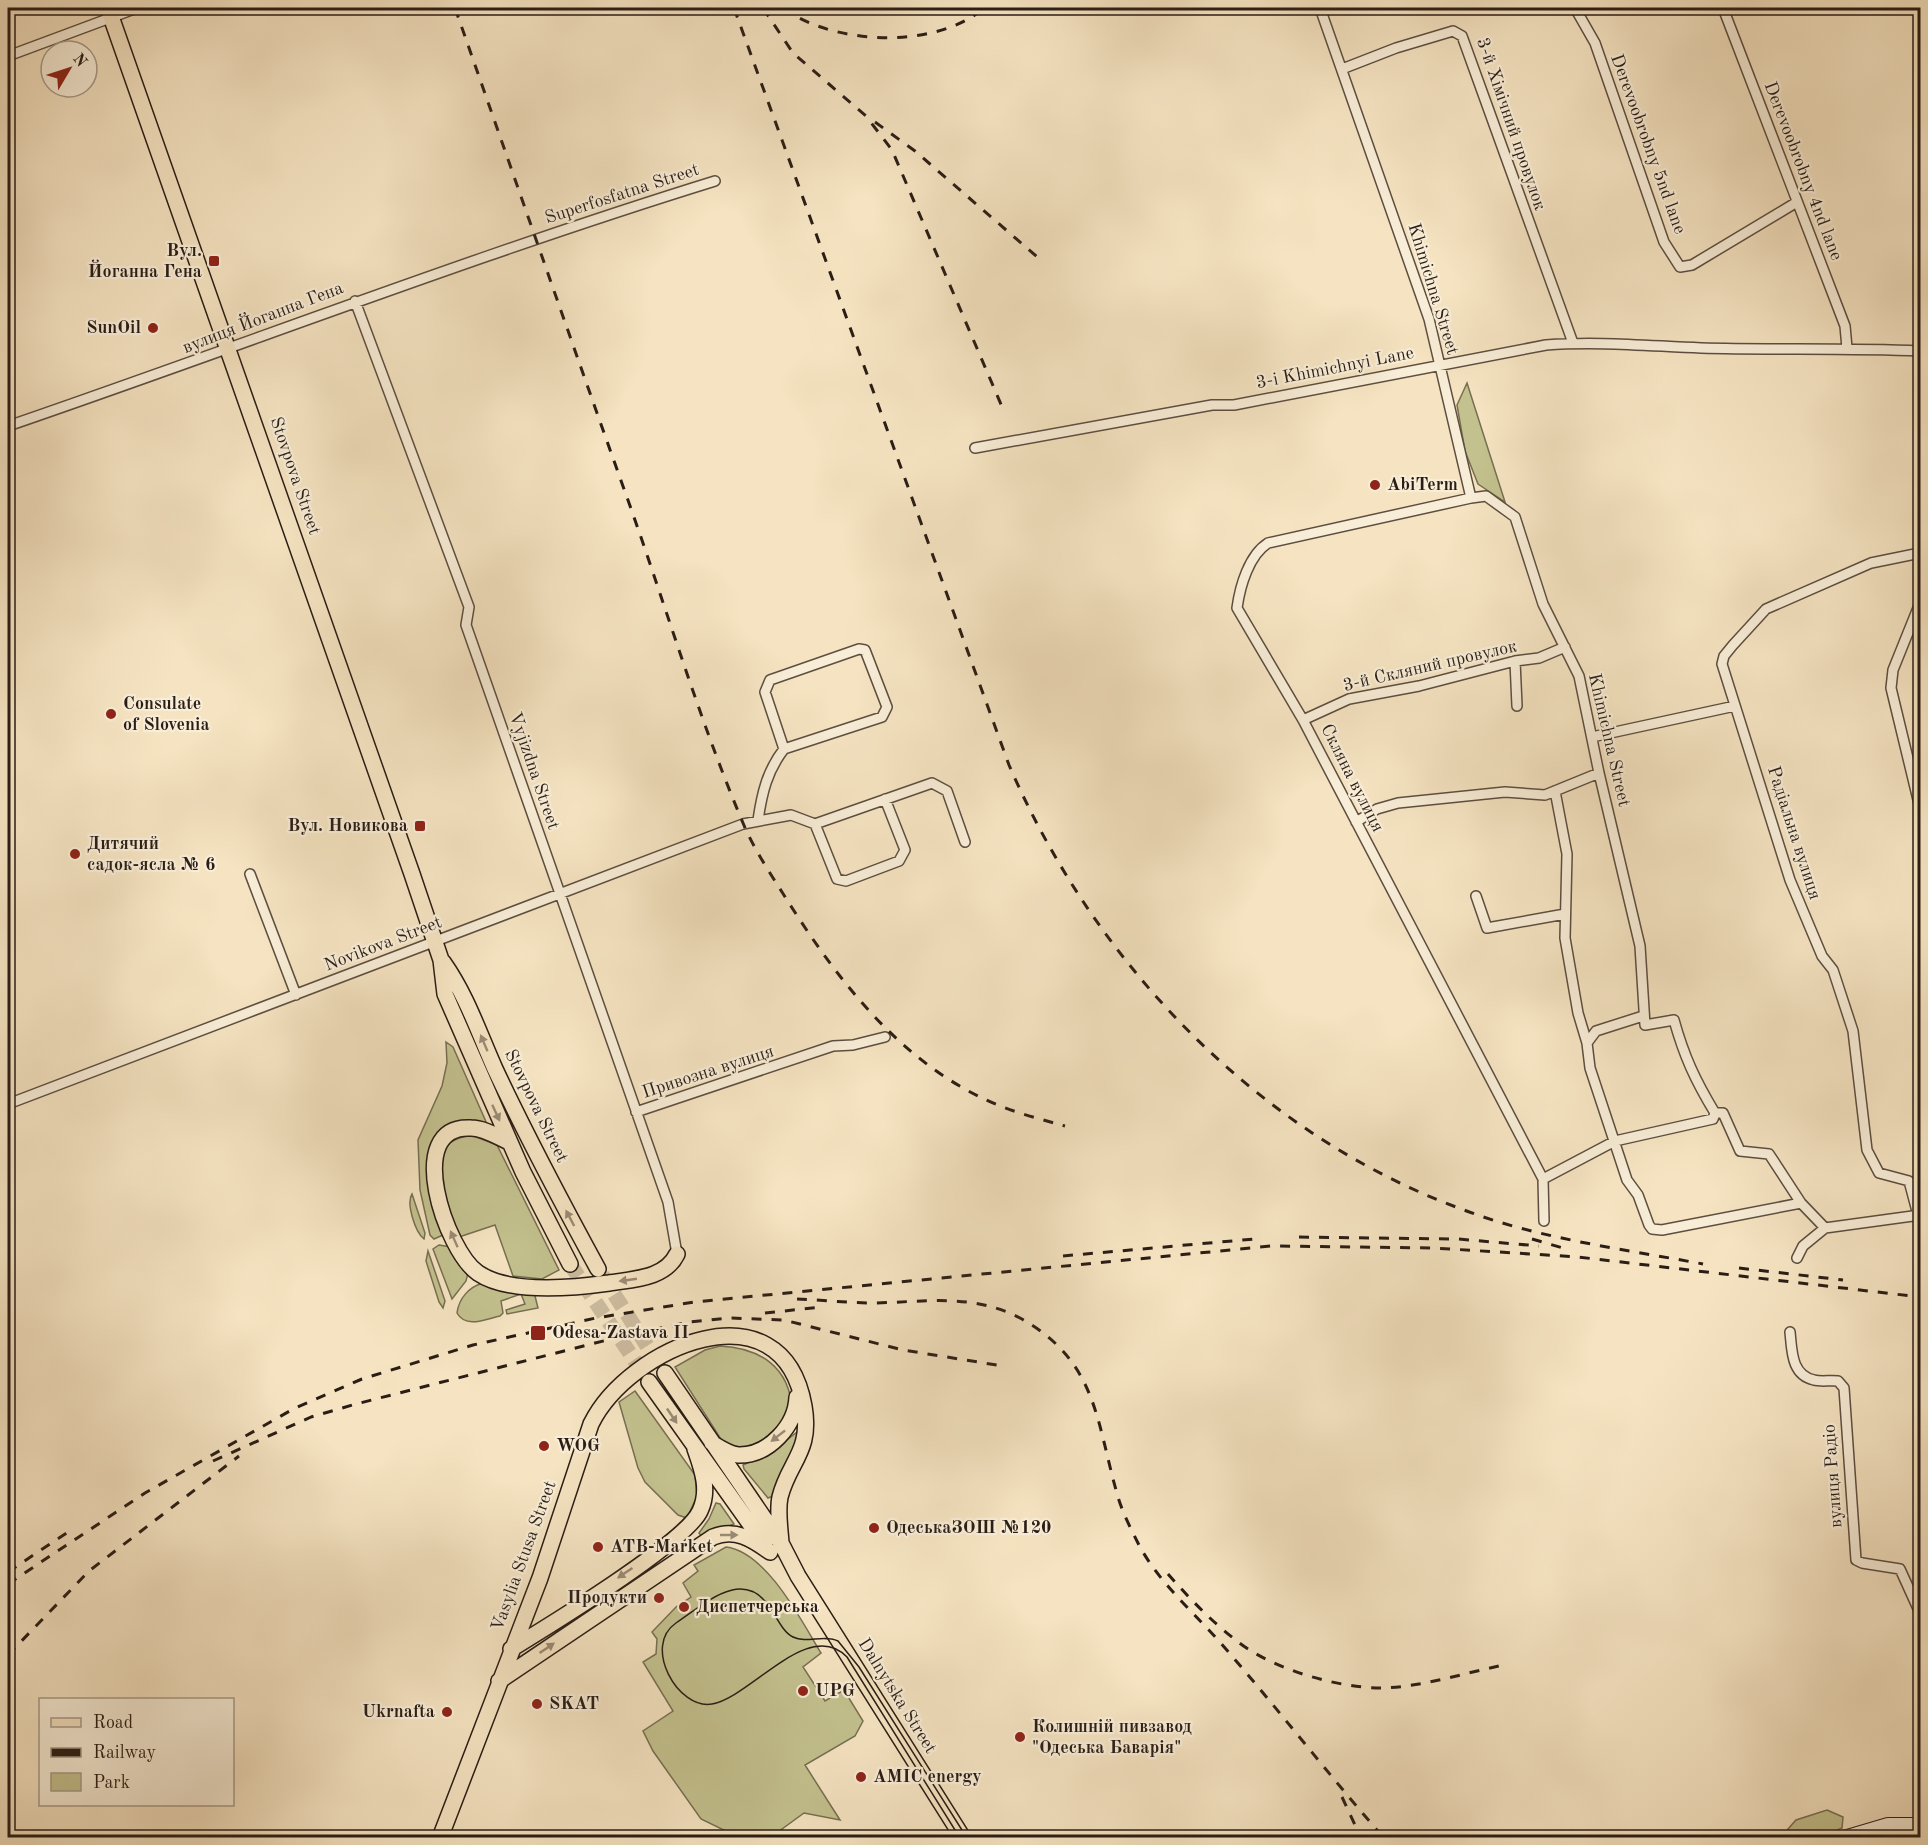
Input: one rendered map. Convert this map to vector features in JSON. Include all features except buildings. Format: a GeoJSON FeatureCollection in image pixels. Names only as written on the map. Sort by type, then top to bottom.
{"type":"FeatureCollection","features":[{"type":"Feature","properties":{"kind":"main road","name":"Stovpova Street"},"geometry":{"type":"LineString","coordinates":[[110,12],[435,941],[441,960],[445,994],[509,1142],[570,1264]]}},
{"type":"Feature","properties":{"kind":"main road","name":"Stovpova Street"},"geometry":{"type":"LineString","coordinates":[[441,960],[461,987],[494,1066],[539,1160],[598,1269]]}},
{"type":"Feature","properties":{"kind":"main road"},"geometry":{"type":"LineString","coordinates":[[509,1142],[484,1131],[462,1128],[442,1140],[435,1152],[436,1182],[447,1225],[463,1258],[478,1273],[501,1282],[553,1287],[582,1286],[656,1274],[673,1263],[677,1254]]}},
{"type":"Feature","properties":{"kind":"main road","name":"Vasylia Stusa Street"},"geometry":{"type":"LineString","coordinates":[[440,1838],[511,1648],[540,1578],[591,1424],[602,1404],[627,1377],[681,1346],[726,1335],[748,1338],[769,1348],[784,1360],[804,1405],[805,1436],[799,1457],[780,1497],[776,1547]]}},
{"type":"Feature","properties":{"kind":"main road","name":"Dalnytska Street"},"geometry":{"type":"LineString","coordinates":[[665,1373],[776,1547]]}},
{"type":"Feature","properties":{"kind":"main road","name":"Dalnytska Street"},"geometry":{"type":"LineString","coordinates":[[649,1382],[694,1449],[798,1576],[963,1838]]}},
{"type":"Feature","properties":{"kind":"main road"},"geometry":{"type":"LineString","coordinates":[[708,1440],[730,1453],[739,1455],[764,1446],[782,1434],[793,1420],[796,1412],[797,1385]]}},
{"type":"Feature","properties":{"kind":"main road"},"geometry":{"type":"LineString","coordinates":[[511,1648],[655,1553],[693,1523],[705,1497],[705,1483],[694,1449]]}},
{"type":"Feature","properties":{"kind":"main road"},"geometry":{"type":"LineString","coordinates":[[499,1681],[712,1537],[727,1533],[776,1547]]}},
{"type":"Feature","properties":{"kind":"main road"},"geometry":{"type":"LineString","coordinates":[[1844,1838],[1888,1825],[1920,1825]]}},
{"type":"Feature","properties":{"kind":"street"},"geometry":{"type":"LineString","coordinates":[[8,56],[110,12],[137,8]]}},
{"type":"Feature","properties":{"kind":"street","name":"Khimichna Street"},"geometry":{"type":"LineString","coordinates":[[1320,8],[1429,319],[1472,498],[1486,496],[1515,517],[1543,604],[1580,676],[1599,773],[1640,946],[1643,1016]]}},
{"type":"Feature","properties":{"kind":"street","name":"Derevoobrobny 5nd lane"},"geometry":{"type":"LineString","coordinates":[[1575,8],[1594,43],[1664,242],[1680,267],[1692,265],[1797,202]]}},
{"type":"Feature","properties":{"kind":"street","name":"Derevoobrobny 4nd lane"},"geometry":{"type":"LineString","coordinates":[[1723,8],[1845,326],[1847,348]]}},
{"type":"Feature","properties":{"kind":"street","name":"3-й Хімічний провулок"},"geometry":{"type":"LineString","coordinates":[[1342,69],[1396,48],[1453,31],[1462,36],[1573,343]]}},
{"type":"Feature","properties":{"kind":"street","name":"Superfosfatna Street"},"geometry":{"type":"LineString","coordinates":[[534,239],[716,182]]}},
{"type":"Feature","properties":{"kind":"street","name":"вулиця Йоганна Гена"},"geometry":{"type":"LineString","coordinates":[[8,426],[230,350],[355,302],[534,239]]}},
{"type":"Feature","properties":{"kind":"street","name":"Vyjizdna Street"},"geometry":{"type":"LineString","coordinates":[[355,302],[469,607],[466,625],[668,1202],[677,1254]]}},
{"type":"Feature","properties":{"kind":"street","name":"3-i Khimichnyi Lane"},"geometry":{"type":"LineString","coordinates":[[975,448],[1212,405],[1234,405],[1546,345],[1573,343],[1702,348],[1847,348],[1920,351]]}},
{"type":"Feature","properties":{"kind":"street","name":"Скляна вулиця"},"geometry":{"type":"LineString","coordinates":[[1472,498],[1268,543],[1258,550],[1239,593],[1237,608],[1303,720],[1543,1179],[1544,1221]]}},
{"type":"Feature","properties":{"kind":"street","name":"Радіальна вулиця"},"geometry":{"type":"LineString","coordinates":[[1919,1215],[1908,1181],[1879,1173],[1869,1155],[1853,1031],[1833,970],[1822,956],[1790,880],[1742,723],[1723,674],[1724,656],[1766,609],[1871,563],[1920,553]]}},
{"type":"Feature","properties":{"kind":"street"},"geometry":{"type":"LineString","coordinates":[[1920,603],[1893,670],[1891,688],[1920,808]]}},
{"type":"Feature","properties":{"kind":"street","name":"3-й Скляний провулок"},"geometry":{"type":"LineString","coordinates":[[1303,720],[1349,699],[1419,686],[1515,661],[1539,658],[1565,647]]}},
{"type":"Feature","properties":{"kind":"street"},"geometry":{"type":"LineString","coordinates":[[758,820],[772,765],[784,749],[882,717],[887,707],[865,650],[859,649],[770,680],[765,692],[784,749]]}},
{"type":"Feature","properties":{"kind":"street"},"geometry":{"type":"LineString","coordinates":[[1515,661],[1517,706]]}},
{"type":"Feature","properties":{"kind":"street"},"geometry":{"type":"LineString","coordinates":[[1592,737],[1734,706]]}},
{"type":"Feature","properties":{"kind":"street"},"geometry":{"type":"LineString","coordinates":[[1356,822],[1377,809],[1398,803],[1462,794],[1505,792],[1545,795],[1599,773]]}},
{"type":"Feature","properties":{"kind":"street"},"geometry":{"type":"LineString","coordinates":[[885,799],[905,850],[903,857],[899,861],[846,881],[837,879],[815,824],[885,799],[933,783],[947,791],[965,842]]}},
{"type":"Feature","properties":{"kind":"street"},"geometry":{"type":"LineString","coordinates":[[1555,791],[1568,854],[1565,938],[1590,1068],[1627,1180],[1638,1195],[1652,1229],[1662,1230],[1801,1203]]}},
{"type":"Feature","properties":{"kind":"street","name":"Novikova Street"},"geometry":{"type":"LineString","coordinates":[[8,1104],[559,893],[758,820],[791,815],[815,824]]}},
{"type":"Feature","properties":{"kind":"street"},"geometry":{"type":"LineString","coordinates":[[250,874],[296,995]]}},
{"type":"Feature","properties":{"kind":"street"},"geometry":{"type":"LineString","coordinates":[[1476,896],[1487,928],[1565,914]]}},
{"type":"Feature","properties":{"kind":"street"},"geometry":{"type":"LineString","coordinates":[[1543,1179],[1615,1141],[1713,1119],[1715,1113],[1685,1059],[1674,1020],[1645,1025],[1643,1016],[1596,1032],[1587,1043]]}},
{"type":"Feature","properties":{"kind":"street","name":"Привозна вулиця"},"geometry":{"type":"LineString","coordinates":[[636,1112],[833,1046],[853,1045],[885,1037]]}},
{"type":"Feature","properties":{"kind":"street"},"geometry":{"type":"LineString","coordinates":[[1715,1113],[1723,1113],[1740,1151],[1768,1154],[1801,1203],[1825,1228]]}},
{"type":"Feature","properties":{"kind":"street"},"geometry":{"type":"LineString","coordinates":[[1797,1257],[1803,1246],[1825,1228],[1919,1215]]}},
{"type":"Feature","properties":{"kind":"street","name":"вулиця Радіо"},"geometry":{"type":"LineString","coordinates":[[1790,1332],[1793,1361],[1801,1373],[1815,1380],[1838,1381],[1844,1388],[1856,1560],[1900,1569],[1920,1613]]}},
{"type":"Feature","properties":{"kind":"green space"},"geometry":{"type":"Polygon","coordinates":[[[1467,383],[1505,502],[1478,484],[1465,451],[1457,405],[1467,383]]]}},
{"type":"Feature","properties":{"kind":"green space"},"geometry":{"type":"Polygon","coordinates":[[[446,1042],[453,1047],[487,1124],[437,1137],[443,1235],[434,1239],[430,1235],[420,1190],[418,1140],[442,1086],[447,1063],[446,1042]]]}},
{"type":"Feature","properties":{"kind":"green space"},"geometry":{"type":"Polygon","coordinates":[[[471,1135],[497,1145],[559,1270],[542,1279],[513,1276],[495,1225],[459,1237],[444,1189],[442,1163],[444,1152],[450,1143],[471,1135]]]}},
{"type":"Feature","properties":{"kind":"green space"},"geometry":{"type":"Polygon","coordinates":[[[412,1194],[425,1233],[424,1239],[417,1230],[412,1217],[410,1198],[412,1194]]]}},
{"type":"Feature","properties":{"kind":"green space"},"geometry":{"type":"Polygon","coordinates":[[[439,1245],[451,1247],[468,1273],[466,1281],[452,1299],[433,1249],[439,1245]]]}},
{"type":"Feature","properties":{"kind":"green space"},"geometry":{"type":"Polygon","coordinates":[[[428,1251],[445,1301],[443,1308],[426,1261],[428,1251]]]}},
{"type":"Feature","properties":{"kind":"green space"},"geometry":{"type":"Polygon","coordinates":[[[483,1283],[534,1292],[538,1308],[507,1314],[506,1310],[525,1304],[521,1294],[501,1301],[503,1313],[500,1316],[477,1322],[466,1321],[457,1313],[462,1298],[469,1290],[483,1283]]]}},
{"type":"Feature","properties":{"kind":"green space"},"geometry":{"type":"Polygon","coordinates":[[[720,1346],[748,1351],[760,1356],[779,1371],[786,1382],[792,1410],[771,1433],[755,1444],[735,1447],[724,1444],[675,1367],[705,1350],[720,1346]]]}},
{"type":"Feature","properties":{"kind":"green space"},"geometry":{"type":"Polygon","coordinates":[[[635,1391],[695,1475],[697,1496],[687,1518],[678,1515],[645,1482],[638,1468],[619,1402],[635,1391]]]}},
{"type":"Feature","properties":{"kind":"green space"},"geometry":{"type":"Polygon","coordinates":[[[797,1432],[800,1435],[773,1496],[768,1498],[743,1465],[773,1451],[797,1432]]]}},
{"type":"Feature","properties":{"kind":"green space"},"geometry":{"type":"Polygon","coordinates":[[[716,1503],[720,1504],[734,1524],[702,1537],[699,1533],[716,1503]]]}},
{"type":"Feature","properties":{"kind":"green space"},"geometry":{"type":"Polygon","coordinates":[[[726,1547],[741,1552],[755,1561],[782,1590],[793,1607],[821,1653],[803,1667],[825,1701],[844,1690],[863,1721],[855,1736],[805,1765],[840,1820],[804,1813],[771,1837],[738,1837],[701,1819],[653,1751],[643,1731],[673,1711],[643,1662],[656,1654],[657,1639],[652,1632],[676,1607],[691,1597],[683,1583],[698,1571],[694,1565],[726,1547]]]}},
{"type":"Feature","properties":{"kind":"green space"},"geometry":{"type":"Polygon","coordinates":[[[1827,1810],[1843,1817],[1842,1828],[1820,1837],[1781,1837],[1796,1820],[1827,1810]]]}},
{"type":"Feature","properties":{"kind":"tunnel"},"geometry":{"type":"LineString","coordinates":[[570,1264],[647,1379]]}},
{"type":"Feature","properties":{"kind":"tunnel"},"geometry":{"type":"LineString","coordinates":[[602,1275],[663,1371]]}},
{"type":"Feature","properties":{"kind":"tram line"},"geometry":{"type":"LineString","coordinates":[[960,1838],[847,1657],[832,1647],[815,1646],[798,1652],[727,1698],[712,1704],[699,1703],[687,1697],[668,1674],[663,1660],[662,1646],[666,1633],[676,1623],[712,1598],[737,1589],[749,1590],[760,1596],[789,1635],[804,1640],[827,1638],[838,1641],[859,1667],[967,1838]]}},
{"type":"Feature","properties":{"kind":"railway"},"geometry":{"type":"LineString","coordinates":[[455,8],[698,704],[727,784],[756,850],[822,952],[843,980],[891,1034],[947,1078],[978,1096],[1010,1110],[1065,1126]]}},
{"type":"Feature","properties":{"kind":"railway"},"geometry":{"type":"LineString","coordinates":[[734,8],[1009,765],[1045,838],[1087,908],[1136,973],[1192,1034],[1252,1089],[1318,1137],[1389,1178],[1464,1210],[1522,1229],[1703,1264]]}},
{"type":"Feature","properties":{"kind":"railway"},"geometry":{"type":"LineString","coordinates":[[763,8],[793,53],[866,116],[892,150],[1003,409]]}},
{"type":"Feature","properties":{"kind":"railway"},"geometry":{"type":"LineString","coordinates":[[783,8],[829,30],[884,38],[939,31],[963,22],[984,8]]}},
{"type":"Feature","properties":{"kind":"railway"},"geometry":{"type":"LineString","coordinates":[[875,122],[915,151],[1043,262]]}},
{"type":"Feature","properties":{"kind":"railway"},"geometry":{"type":"LineString","coordinates":[[1299,1237],[1458,1239],[1539,1246]]}},
{"type":"Feature","properties":{"kind":"railway"},"geometry":{"type":"LineString","coordinates":[[1063,1256],[1254,1239]]}},
{"type":"Feature","properties":{"kind":"railway"},"geometry":{"type":"LineString","coordinates":[[1532,1239],[1563,1248]]}},
{"type":"Feature","properties":{"kind":"railway"},"geometry":{"type":"LineString","coordinates":[[8,1584],[145,1493],[295,1408],[362,1379],[473,1345],[596,1318],[694,1302],[1271,1246],[1434,1248],[1578,1257],[1920,1297]]}},
{"type":"Feature","properties":{"kind":"railway"},"geometry":{"type":"LineString","coordinates":[[1739,1268],[1843,1280]]}},
{"type":"Feature","properties":{"kind":"railway"},"geometry":{"type":"LineString","coordinates":[[797,1299],[864,1303],[966,1302],[1002,1310],[1020,1318],[1046,1335],[1065,1354],[1079,1374],[1090,1396],[1120,1503],[1148,1560],[1166,1584],[1218,1640],[1384,1838]]}},
{"type":"Feature","properties":{"kind":"railway"},"geometry":{"type":"LineString","coordinates":[[765,1313],[822,1307]]}},
{"type":"Feature","properties":{"kind":"railway"},"geometry":{"type":"LineString","coordinates":[[213,1461],[311,1417],[611,1339],[689,1322],[729,1318],[784,1320],[903,1350],[1003,1366]]}},
{"type":"Feature","properties":{"kind":"railway"},"geometry":{"type":"LineString","coordinates":[[8,1655],[89,1571],[239,1456]]}},
{"type":"Feature","properties":{"kind":"railway"},"geometry":{"type":"LineString","coordinates":[[8,1572],[74,1528]]}},
{"type":"Feature","properties":{"kind":"railway"},"geometry":{"type":"LineString","coordinates":[[1168,1574],[1210,1618],[1251,1651],[1286,1668],[1326,1681],[1364,1687],[1397,1687],[1426,1683],[1499,1666]]}},
{"type":"Feature","properties":{"kind":"railway"},"geometry":{"type":"LineString","coordinates":[[1342,1797],[1361,1838]]}},
{"type":"Feature","properties":{"kind":"place","name":"Вул. Йоганна Гена"},"geometry":{"type":"Point","coordinates":[214,261]}},
{"type":"Feature","properties":{"kind":"place","name":"SunOil"},"geometry":{"type":"Point","coordinates":[153,328]}},
{"type":"Feature","properties":{"kind":"place","name":"AbiTerm"},"geometry":{"type":"Point","coordinates":[1375,485]}},
{"type":"Feature","properties":{"kind":"place","name":"Consulate of Slovenia"},"geometry":{"type":"Point","coordinates":[111,714]}},
{"type":"Feature","properties":{"kind":"place","name":"Вул. Новикова"},"geometry":{"type":"Point","coordinates":[420,826]}},
{"type":"Feature","properties":{"kind":"place","name":"Дитячий садок-ясла № 6"},"geometry":{"type":"Point","coordinates":[75,854]}},
{"type":"Feature","properties":{"kind":"place","name":"Odesa-Zastava II"},"geometry":{"type":"Point","coordinates":[538,1333]}},
{"type":"Feature","properties":{"kind":"place","name":"WOG"},"geometry":{"type":"Point","coordinates":[544,1446]}},
{"type":"Feature","properties":{"kind":"place","name":"ОдеськаЗОШ №120"},"geometry":{"type":"Point","coordinates":[874,1528]}},
{"type":"Feature","properties":{"kind":"place","name":"ATB-Market"},"geometry":{"type":"Point","coordinates":[598,1547]}},
{"type":"Feature","properties":{"kind":"place","name":"Продукти"},"geometry":{"type":"Point","coordinates":[659,1598]}},
{"type":"Feature","properties":{"kind":"place","name":"Диспетчерська"},"geometry":{"type":"Point","coordinates":[684,1607]}},
{"type":"Feature","properties":{"kind":"place","name":"UPG"},"geometry":{"type":"Point","coordinates":[803,1691]}},
{"type":"Feature","properties":{"kind":"place","name":"SKAT"},"geometry":{"type":"Point","coordinates":[537,1704]}},
{"type":"Feature","properties":{"kind":"place","name":"Ukrnafta"},"geometry":{"type":"Point","coordinates":[447,1712]}},
{"type":"Feature","properties":{"kind":"place","name":"Колишній пивзавод \"Одеська Баварія\""},"geometry":{"type":"Point","coordinates":[1020,1737]}},
{"type":"Feature","properties":{"kind":"place","name":"AMIC energy"},"geometry":{"type":"Point","coordinates":[861,1777]}}]}
